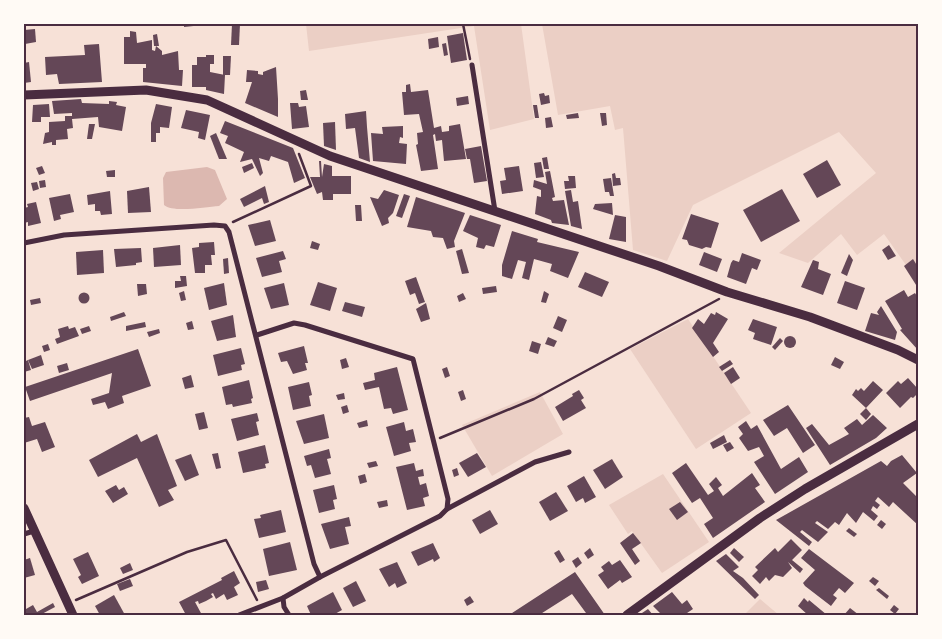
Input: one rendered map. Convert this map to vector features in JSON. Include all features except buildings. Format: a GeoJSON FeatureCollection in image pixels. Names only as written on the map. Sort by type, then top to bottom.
{"type":"FeatureCollection","features":[{"type":"Feature","properties":{"kind":"street"},"geometry":{"type":"LineString","coordinates":[[472,65],[494,211]]}},
{"type":"Feature","properties":{"kind":"street"},"geometry":{"type":"LineString","coordinates":[[24,95],[146,90],[206,100],[330,156],[659,266],[727,292],[810,317],[898,350],[918,360]]}},
{"type":"Feature","properties":{"kind":"street"},"geometry":{"type":"LineString","coordinates":[[24,243],[64,235],[225,226],[229,232],[257,335],[288,466],[314,564],[320,577]]}},
{"type":"Feature","properties":{"kind":"street"},"geometry":{"type":"LineString","coordinates":[[257,335],[294,323],[305,324],[413,359],[448,499],[447,509]]}},
{"type":"Feature","properties":{"kind":"street"},"geometry":{"type":"LineString","coordinates":[[627,615],[760,518],[805,489],[918,424]]}},
{"type":"Feature","properties":{"kind":"street"},"geometry":{"type":"LineString","coordinates":[[239,615],[283,598],[440,516],[447,509],[535,462],[569,452]]}},
{"type":"Feature","properties":{"kind":"street"},"geometry":{"type":"LineString","coordinates":[[24,508],[73,615]]}},
{"type":"Feature","properties":{"kind":"street"},"geometry":{"type":"LineString","coordinates":[[24,534],[34,531]]}},
{"type":"Feature","properties":{"kind":"street"},"geometry":{"type":"LineString","coordinates":[[283,598],[284,607],[289,615]]}},
{"type":"Feature","properties":{"kind":"path"},"geometry":{"type":"LineString","coordinates":[[463,24],[472,65]]}},
{"type":"Feature","properties":{"kind":"path"},"geometry":{"type":"LineString","coordinates":[[225,226],[311,186],[294,140]]}},
{"type":"Feature","properties":{"kind":"path"},"geometry":{"type":"LineString","coordinates":[[434,440],[534,399],[714,303]]}},
{"type":"Feature","properties":{"kind":"path"},"geometry":{"type":"LineString","coordinates":[[67,604],[187,552],[226,540],[261,608]]}},
{"type":"Feature","properties":{"kind":"shaded area"},"geometry":{"type":"Polygon","coordinates":[[[306,24],[521,24],[534,119],[490,130],[474,26],[309,51],[306,24]]]}},
{"type":"Feature","properties":{"kind":"shaded area"},"geometry":{"type":"Polygon","coordinates":[[[542,24],[918,24],[918,282],[884,234],[857,255],[841,234],[808,263],[779,253],[876,173],[839,132],[693,205],[667,261],[633,250],[623,128],[615,130],[610,106],[558,115],[542,24]]]}},
{"type":"Feature","properties":{"kind":"shaded area"},"geometry":{"type":"Polygon","coordinates":[[[207,167],[215,170],[227,199],[219,206],[198,208],[175,209],[164,205],[163,178],[166,172],[207,167]]]}},
{"type":"Feature","properties":{"kind":"shaded area"},"geometry":{"type":"Polygon","coordinates":[[[688,319],[751,413],[696,449],[630,349],[688,319]]]}},
{"type":"Feature","properties":{"kind":"shaded area"},"geometry":{"type":"Polygon","coordinates":[[[540,392],[563,434],[492,476],[462,425],[540,392]]]}},
{"type":"Feature","properties":{"kind":"shaded area"},"geometry":{"type":"Polygon","coordinates":[[[663,474],[709,542],[662,573],[632,531],[628,534],[609,505],[663,474]]]}},
{"type":"Feature","properties":{"kind":"shaded area"},"geometry":{"type":"Polygon","coordinates":[[[760,599],[779,615],[744,615],[760,599]]]}}]}
